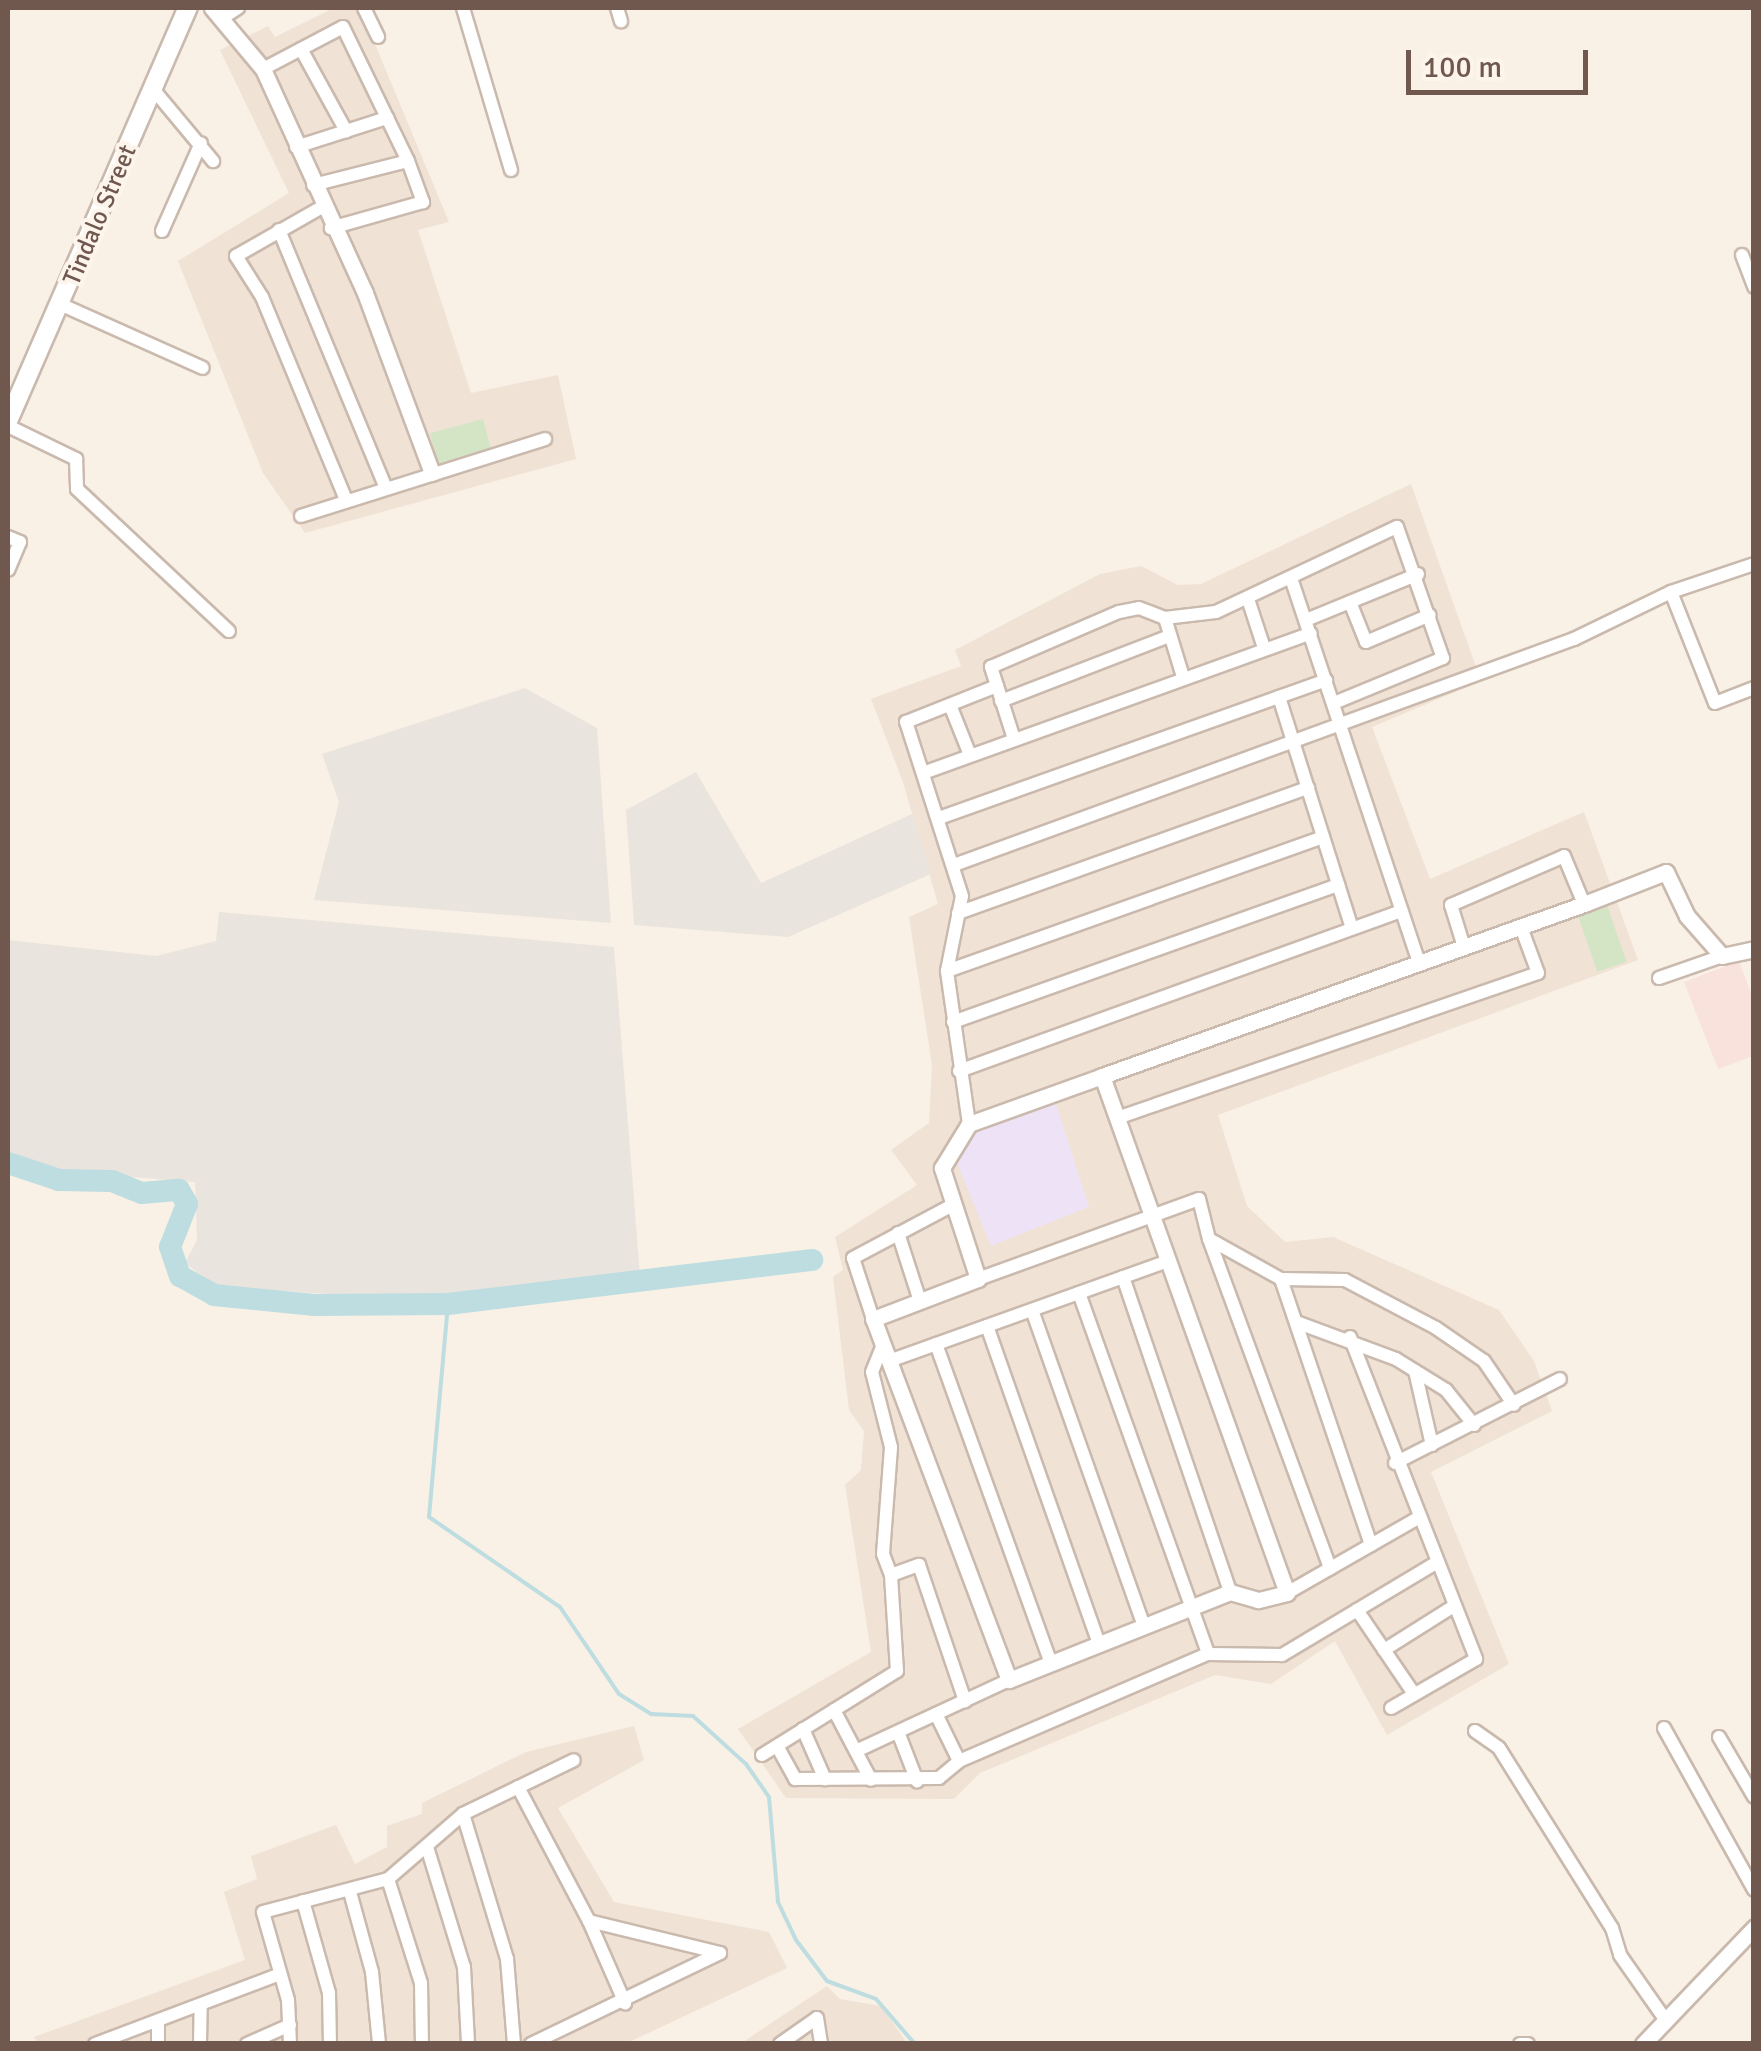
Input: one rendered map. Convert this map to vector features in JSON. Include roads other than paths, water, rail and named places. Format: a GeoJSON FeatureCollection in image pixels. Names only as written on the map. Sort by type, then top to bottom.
{"type":"FeatureCollection","features":[{"type":"Feature","properties":{"kind":"main road","name":"Tindalo Street"},"geometry":{"type":"LineString","coordinates":[[8,424],[188,8]]}},
{"type":"Feature","properties":{"kind":"street"},"geometry":{"type":"LineString","coordinates":[[238,8],[218,12],[263,69],[331,228],[369,303],[432,473]]}},
{"type":"Feature","properties":{"kind":"street"},"geometry":{"type":"LineString","coordinates":[[364,8],[378,38]]}},
{"type":"Feature","properties":{"kind":"street"},"geometry":{"type":"LineString","coordinates":[[463,8],[510,170]]}},
{"type":"Feature","properties":{"kind":"street"},"geometry":{"type":"LineString","coordinates":[[263,69],[344,27],[408,160],[423,202],[331,228]]}},
{"type":"Feature","properties":{"kind":"street"},"geometry":{"type":"LineString","coordinates":[[300,49],[346,132]]}},
{"type":"Feature","properties":{"kind":"street"},"geometry":{"type":"LineString","coordinates":[[153,89],[214,161]]}},
{"type":"Feature","properties":{"kind":"street"},"geometry":{"type":"LineString","coordinates":[[296,146],[387,118]]}},
{"type":"Feature","properties":{"kind":"street"},"geometry":{"type":"LineString","coordinates":[[162,231],[201,143]]}},
{"type":"Feature","properties":{"kind":"street"},"geometry":{"type":"LineString","coordinates":[[313,185],[408,160]]}},
{"type":"Feature","properties":{"kind":"street"},"geometry":{"type":"LineString","coordinates":[[322,207],[236,256],[262,297],[346,500]]}},
{"type":"Feature","properties":{"kind":"street"},"geometry":{"type":"LineString","coordinates":[[279,230],[386,488]]}},
{"type":"Feature","properties":{"kind":"street"},"geometry":{"type":"LineString","coordinates":[[1742,256],[1754,287]]}},
{"type":"Feature","properties":{"kind":"street"},"geometry":{"type":"LineString","coordinates":[[62,305],[203,368]]}},
{"type":"Feature","properties":{"kind":"street"},"geometry":{"type":"LineString","coordinates":[[8,424],[76,459],[77,490],[229,631]]}},
{"type":"Feature","properties":{"kind":"street"},"geometry":{"type":"LineString","coordinates":[[301,516],[546,440]]}},
{"type":"Feature","properties":{"kind":"street"},"geometry":{"type":"LineString","coordinates":[[1014,739],[990,668],[1119,612],[1139,608],[1184,621],[1248,599],[1397,527],[1418,574],[1443,658],[1334,703]]}},
{"type":"Feature","properties":{"kind":"street"},"geometry":{"type":"LineString","coordinates":[[8,537],[20,542],[8,570]]}},
{"type":"Feature","properties":{"kind":"street"},"geometry":{"type":"LineString","coordinates":[[954,865],[1574,639],[1671,592],[1754,564]]}},
{"type":"Feature","properties":{"kind":"street"},"geometry":{"type":"LineString","coordinates":[[923,772],[1264,648],[1350,602],[1418,574]]}},
{"type":"Feature","properties":{"kind":"street"},"geometry":{"type":"LineString","coordinates":[[1291,578],[1419,963]]}},
{"type":"Feature","properties":{"kind":"street"},"geometry":{"type":"LineString","coordinates":[[1671,592],[1715,703],[1754,688]]}},
{"type":"Feature","properties":{"kind":"street"},"geometry":{"type":"LineString","coordinates":[[1248,599],[1264,648]]}},
{"type":"Feature","properties":{"kind":"street"},"geometry":{"type":"LineString","coordinates":[[1350,602],[1366,642],[1430,615]]}},
{"type":"Feature","properties":{"kind":"street"},"geometry":{"type":"LineString","coordinates":[[1165,618],[1183,677]]}},
{"type":"Feature","properties":{"kind":"street"},"geometry":{"type":"LineString","coordinates":[[969,1124],[947,971],[962,896],[906,722],[1168,637]]}},
{"type":"Feature","properties":{"kind":"street"},"geometry":{"type":"LineString","coordinates":[[939,818],[1326,680]]}},
{"type":"Feature","properties":{"kind":"street"},"geometry":{"type":"LineString","coordinates":[[1279,697],[1352,928]]}},
{"type":"Feature","properties":{"kind":"street"},"geometry":{"type":"LineString","coordinates":[[950,705],[970,755]]}},
{"type":"Feature","properties":{"kind":"street"},"geometry":{"type":"LineString","coordinates":[[958,913],[1308,788]]}},
{"type":"Feature","properties":{"kind":"street"},"geometry":{"type":"LineString","coordinates":[[947,971],[1323,837]]}},
{"type":"Feature","properties":{"kind":"street"},"geometry":{"type":"LineString","coordinates":[[1464,947],[1451,905],[1564,856],[1584,904]]}},
{"type":"Feature","properties":{"kind":"street"},"geometry":{"type":"LineString","coordinates":[[978,1279],[951,1206],[942,1168],[969,1124],[1666,872],[1687,916],[1722,956]]}},
{"type":"Feature","properties":{"kind":"street"},"geometry":{"type":"LineString","coordinates":[[953,1022],[1338,884]]}},
{"type":"Feature","properties":{"kind":"street"},"geometry":{"type":"LineString","coordinates":[[959,1071],[1401,911]]}},
{"type":"Feature","properties":{"kind":"street"},"geometry":{"type":"LineString","coordinates":[[1118,1118],[1538,974],[1521,927]]}},
{"type":"Feature","properties":{"kind":"street"},"geometry":{"type":"LineString","coordinates":[[1658,978],[1754,949]]}},
{"type":"Feature","properties":{"kind":"street"},"geometry":{"type":"LineString","coordinates":[[1102,1076],[1287,1593]]}},
{"type":"Feature","properties":{"kind":"street"},"geometry":{"type":"LineString","coordinates":[[873,1318],[1199,1199],[1210,1240],[1330,1568]]}},
{"type":"Feature","properties":{"kind":"street"},"geometry":{"type":"LineString","coordinates":[[951,1206],[853,1258],[1008,1680]]}},
{"type":"Feature","properties":{"kind":"street"},"geometry":{"type":"LineString","coordinates":[[898,1233],[920,1302]]}},
{"type":"Feature","properties":{"kind":"street"},"geometry":{"type":"LineString","coordinates":[[1210,1240],[1282,1279],[1345,1280],[1421,1320],[1484,1361],[1514,1406]]}},
{"type":"Feature","properties":{"kind":"street"},"geometry":{"type":"LineString","coordinates":[[762,1755],[897,1672],[891,1575],[883,1554],[891,1447],[872,1372],[886,1353],[936,1344],[1168,1261]]}},
{"type":"Feature","properties":{"kind":"street"},"geometry":{"type":"LineString","coordinates":[[1122,1277],[1230,1592]]}},
{"type":"Feature","properties":{"kind":"street"},"geometry":{"type":"LineString","coordinates":[[1282,1279],[1371,1545]]}},
{"type":"Feature","properties":{"kind":"street"},"geometry":{"type":"LineString","coordinates":[[1079,1293],[1208,1654]]}},
{"type":"Feature","properties":{"kind":"street"},"geometry":{"type":"LineString","coordinates":[[1032,1310],[1144,1626]]}},
{"type":"Feature","properties":{"kind":"street"},"geometry":{"type":"LineString","coordinates":[[1296,1322],[1350,1337],[1415,1371],[1446,1390],[1474,1425]]}},
{"type":"Feature","properties":{"kind":"street"},"geometry":{"type":"LineString","coordinates":[[987,1326],[1099,1644]]}},
{"type":"Feature","properties":{"kind":"street"},"geometry":{"type":"LineString","coordinates":[[1350,1337],[1396,1463],[1476,1658],[1391,1708]]}},
{"type":"Feature","properties":{"kind":"street"},"geometry":{"type":"LineString","coordinates":[[936,1344],[1051,1664]]}},
{"type":"Feature","properties":{"kind":"street"},"geometry":{"type":"LineString","coordinates":[[1415,1371],[1432,1445]]}},
{"type":"Feature","properties":{"kind":"street"},"geometry":{"type":"LineString","coordinates":[[1396,1463],[1560,1380]]}},
{"type":"Feature","properties":{"kind":"street"},"geometry":{"type":"LineString","coordinates":[[891,1447],[917,1435]]}},
{"type":"Feature","properties":{"kind":"street"},"geometry":{"type":"LineString","coordinates":[[856,1752],[1008,1680],[1230,1592],[1258,1600],[1287,1593],[1418,1518]]}},
{"type":"Feature","properties":{"kind":"street"},"geometry":{"type":"LineString","coordinates":[[777,1746],[795,1778],[938,1778],[959,1761],[1208,1654],[1282,1655],[1436,1563]]}},
{"type":"Feature","properties":{"kind":"street"},"geometry":{"type":"LineString","coordinates":[[891,1575],[919,1565],[965,1700]]}},
{"type":"Feature","properties":{"kind":"street"},"geometry":{"type":"LineString","coordinates":[[1384,1650],[1454,1606]]}},
{"type":"Feature","properties":{"kind":"street"},"geometry":{"type":"LineString","coordinates":[[1357,1610],[1414,1694]]}},
{"type":"Feature","properties":{"kind":"street"},"geometry":{"type":"LineString","coordinates":[[834,1710],[871,1780]]}},
{"type":"Feature","properties":{"kind":"street"},"geometry":{"type":"LineString","coordinates":[[936,1714],[959,1761]]}},
{"type":"Feature","properties":{"kind":"street"},"geometry":{"type":"LineString","coordinates":[[1664,1728],[1754,1890]]}},
{"type":"Feature","properties":{"kind":"street"},"geometry":{"type":"LineString","coordinates":[[803,1729],[825,1779]]}},
{"type":"Feature","properties":{"kind":"street"},"geometry":{"type":"LineString","coordinates":[[1475,1730],[1498,1748],[1612,1928],[1620,1955],[1636,1970],[1667,2022]]}},
{"type":"Feature","properties":{"kind":"street"},"geometry":{"type":"LineString","coordinates":[[898,1732],[917,1781]]}},
{"type":"Feature","properties":{"kind":"street"},"geometry":{"type":"LineString","coordinates":[[1719,1737],[1754,1797]]}},
{"type":"Feature","properties":{"kind":"street"},"geometry":{"type":"LineString","coordinates":[[290,2044],[280,1974],[261,1917],[303,1901],[350,1892],[388,1879],[463,1814],[574,1760]]}},
{"type":"Feature","properties":{"kind":"street"},"geometry":{"type":"LineString","coordinates":[[518,1787],[590,1921],[625,2003]]}},
{"type":"Feature","properties":{"kind":"street"},"geometry":{"type":"LineString","coordinates":[[463,1814],[508,1959],[514,2044]]}},
{"type":"Feature","properties":{"kind":"street"},"geometry":{"type":"LineString","coordinates":[[427,1847],[464,1967],[468,2044]]}},
{"type":"Feature","properties":{"kind":"street"},"geometry":{"type":"LineString","coordinates":[[388,1879],[421,1982],[422,2044]]}},
{"type":"Feature","properties":{"kind":"street"},"geometry":{"type":"LineString","coordinates":[[350,1892],[372,1972],[378,2044]]}},
{"type":"Feature","properties":{"kind":"street"},"geometry":{"type":"LineString","coordinates":[[303,1901],[329,1992],[330,2044]]}},
{"type":"Feature","properties":{"kind":"street"},"geometry":{"type":"LineString","coordinates":[[531,2044],[625,2003],[720,1953],[590,1921]]}},
{"type":"Feature","properties":{"kind":"street"},"geometry":{"type":"LineString","coordinates":[[1642,2044],[1754,1928]]}},
{"type":"Feature","properties":{"kind":"street"},"geometry":{"type":"LineString","coordinates":[[95,2044],[280,1974]]}},
{"type":"Feature","properties":{"kind":"street"},"geometry":{"type":"LineString","coordinates":[[200,2044],[201,2005]]}},
{"type":"Feature","properties":{"kind":"street"},"geometry":{"type":"LineString","coordinates":[[780,2044],[817,2018],[821,2044]]}},
{"type":"Feature","properties":{"kind":"street"},"geometry":{"type":"LineString","coordinates":[[158,2022],[158,2044]]}},
{"type":"Feature","properties":{"kind":"street"},"geometry":{"type":"LineString","coordinates":[[247,2044],[290,2024]]}},
{"type":"Feature","properties":{"kind":"street"},"geometry":{"type":"LineString","coordinates":[[1520,2044],[1528,2044]]}},
{"type":"Feature","properties":{"kind":"waterway"},"geometry":{"type":"LineString","coordinates":[[8,1163],[59,1180],[112,1181],[142,1193],[179,1190],[187,1204],[170,1247],[180,1276],[214,1295],[315,1305],[448,1304],[812,1260]]}},
{"type":"Feature","properties":{"kind":"waterway"},"geometry":{"type":"LineString","coordinates":[[448,1304],[429,1517],[560,1607],[619,1694],[651,1714],[693,1716],[746,1764],[769,1797],[778,1902],[796,1940],[827,1981],[876,1999],[915,2044]]}}]}
